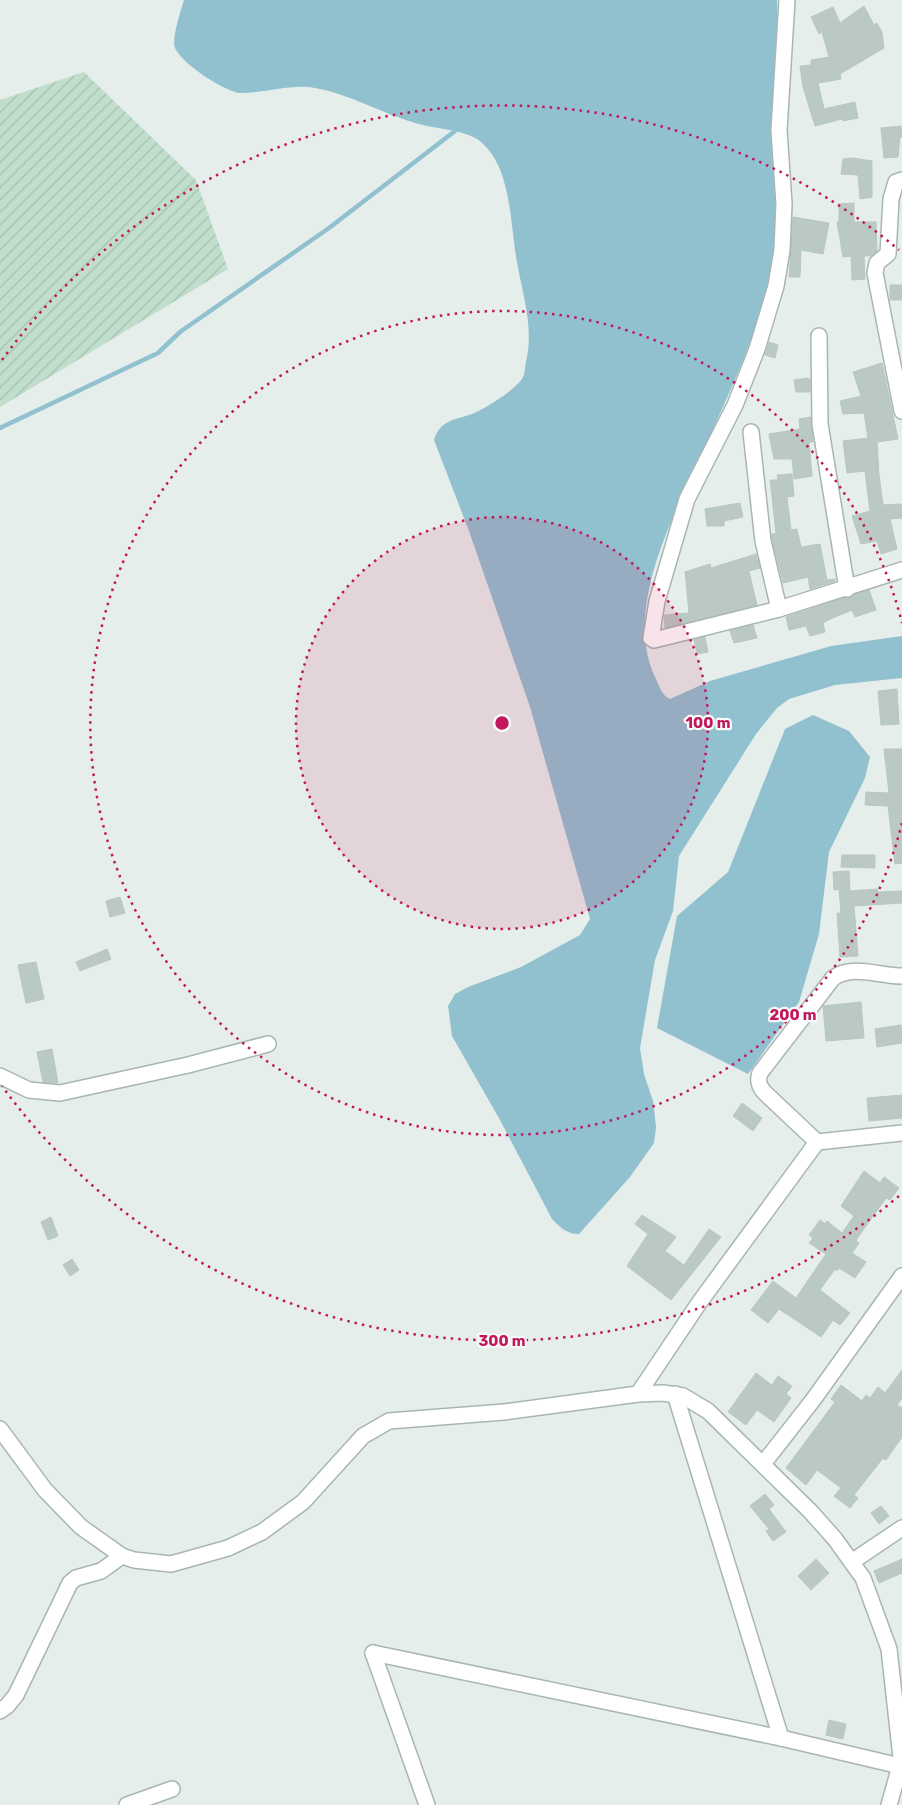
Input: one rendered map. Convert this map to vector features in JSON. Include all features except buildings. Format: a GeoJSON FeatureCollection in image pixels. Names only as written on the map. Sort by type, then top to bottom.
{"type":"FeatureCollection","features":[{"type":"Feature","properties":{"kind":"street"},"geometry":{"type":"LineString","coordinates":[[786,0],[779,130],[784,195],[783,241],[776,286],[757,348],[735,405],[687,499],[657,601],[652,638],[654,640],[779,609],[902,570]]}},
{"type":"Feature","properties":{"kind":"street"},"geometry":{"type":"LineString","coordinates":[[902,180],[896,182],[891,199],[888,254],[877,263],[875,273],[902,411]]}},
{"type":"Feature","properties":{"kind":"street"},"geometry":{"type":"LineString","coordinates":[[819,336],[820,424],[847,589]]}},
{"type":"Feature","properties":{"kind":"street"},"geometry":{"type":"LineString","coordinates":[[751,432],[763,541],[779,609]]}},
{"type":"Feature","properties":{"kind":"street"},"geometry":{"type":"LineString","coordinates":[[817,1142],[759,1086],[758,1078],[760,1073],[832,978],[842,971],[853,970],[902,976]]}},
{"type":"Feature","properties":{"kind":"street"},"geometry":{"type":"LineString","coordinates":[[0,1076],[29,1090],[60,1094],[188,1065],[268,1044]]}},
{"type":"Feature","properties":{"kind":"street"},"geometry":{"type":"LineString","coordinates":[[638,1394],[699,1303],[817,1142],[902,1133]]}},
{"type":"Feature","properties":{"kind":"street"},"geometry":{"type":"LineString","coordinates":[[763,1464],[813,1400],[902,1276]]}},
{"type":"Feature","properties":{"kind":"street"},"geometry":{"type":"LineString","coordinates":[[0,1429],[64,1511],[82,1528],[122,1556],[150,1563],[171,1564],[199,1558],[244,1542],[294,1510],[363,1436],[389,1421],[522,1410],[638,1394],[675,1394],[683,1396],[708,1411],[810,1511],[853,1561],[870,1594],[886,1638],[901,1766],[889,1805]]}},
{"type":"Feature","properties":{"kind":"street"},"geometry":{"type":"LineString","coordinates":[[675,1394],[781,1738]]}},
{"type":"Feature","properties":{"kind":"street"},"geometry":{"type":"LineString","coordinates":[[853,1561],[902,1528]]}},
{"type":"Feature","properties":{"kind":"street"},"geometry":{"type":"LineString","coordinates":[[0,1711],[2,1712],[16,1695],[70,1583],[76,1578],[101,1571],[122,1556]]}},
{"type":"Feature","properties":{"kind":"street"},"geometry":{"type":"LineString","coordinates":[[427,1805],[373,1653],[781,1738],[901,1766]]}},
{"type":"Feature","properties":{"kind":"street"},"geometry":{"type":"LineString","coordinates":[[127,1805],[172,1789]]}},
{"type":"Feature","properties":{"kind":"green space"},"geometry":{"type":"Polygon","coordinates":[[[84,72],[196,180],[228,269],[0,407],[0,100],[84,72]]]}},
{"type":"Feature","properties":{"kind":"water"},"geometry":{"type":"Polygon","coordinates":[[[184,0],[777,0],[776,239],[771,272],[760,315],[752,336],[658,555],[649,587],[645,619],[646,649],[659,687],[670,699],[710,681],[831,646],[902,636],[902,678],[835,685],[789,699],[777,708],[756,734],[679,856],[673,911],[655,960],[640,1048],[644,1074],[653,1101],[656,1127],[654,1143],[630,1177],[579,1234],[567,1231],[552,1219],[500,1120],[452,1036],[448,1006],[455,994],[468,987],[521,967],[580,935],[590,919],[530,707],[469,531],[434,440],[440,428],[444,425],[485,408],[508,393],[520,382],[524,374],[529,337],[528,324],[504,182],[499,167],[491,153],[481,142],[469,135],[409,121],[324,90],[300,87],[241,93],[234,92],[213,82],[192,67],[177,51],[174,44],[176,28],[184,0]]]}},
{"type":"Feature","properties":{"kind":"water"},"geometry":{"type":"Polygon","coordinates":[[[813,715],[849,731],[870,757],[865,778],[829,852],[819,934],[799,1002],[748,1074],[657,1028],[677,916],[728,872],[785,729],[813,715]]]}},
{"type":"Feature","properties":{"kind":"waterway"},"geometry":{"type":"LineString","coordinates":[[0,428],[158,353],[180,332],[329,228],[455,131]]}}]}
